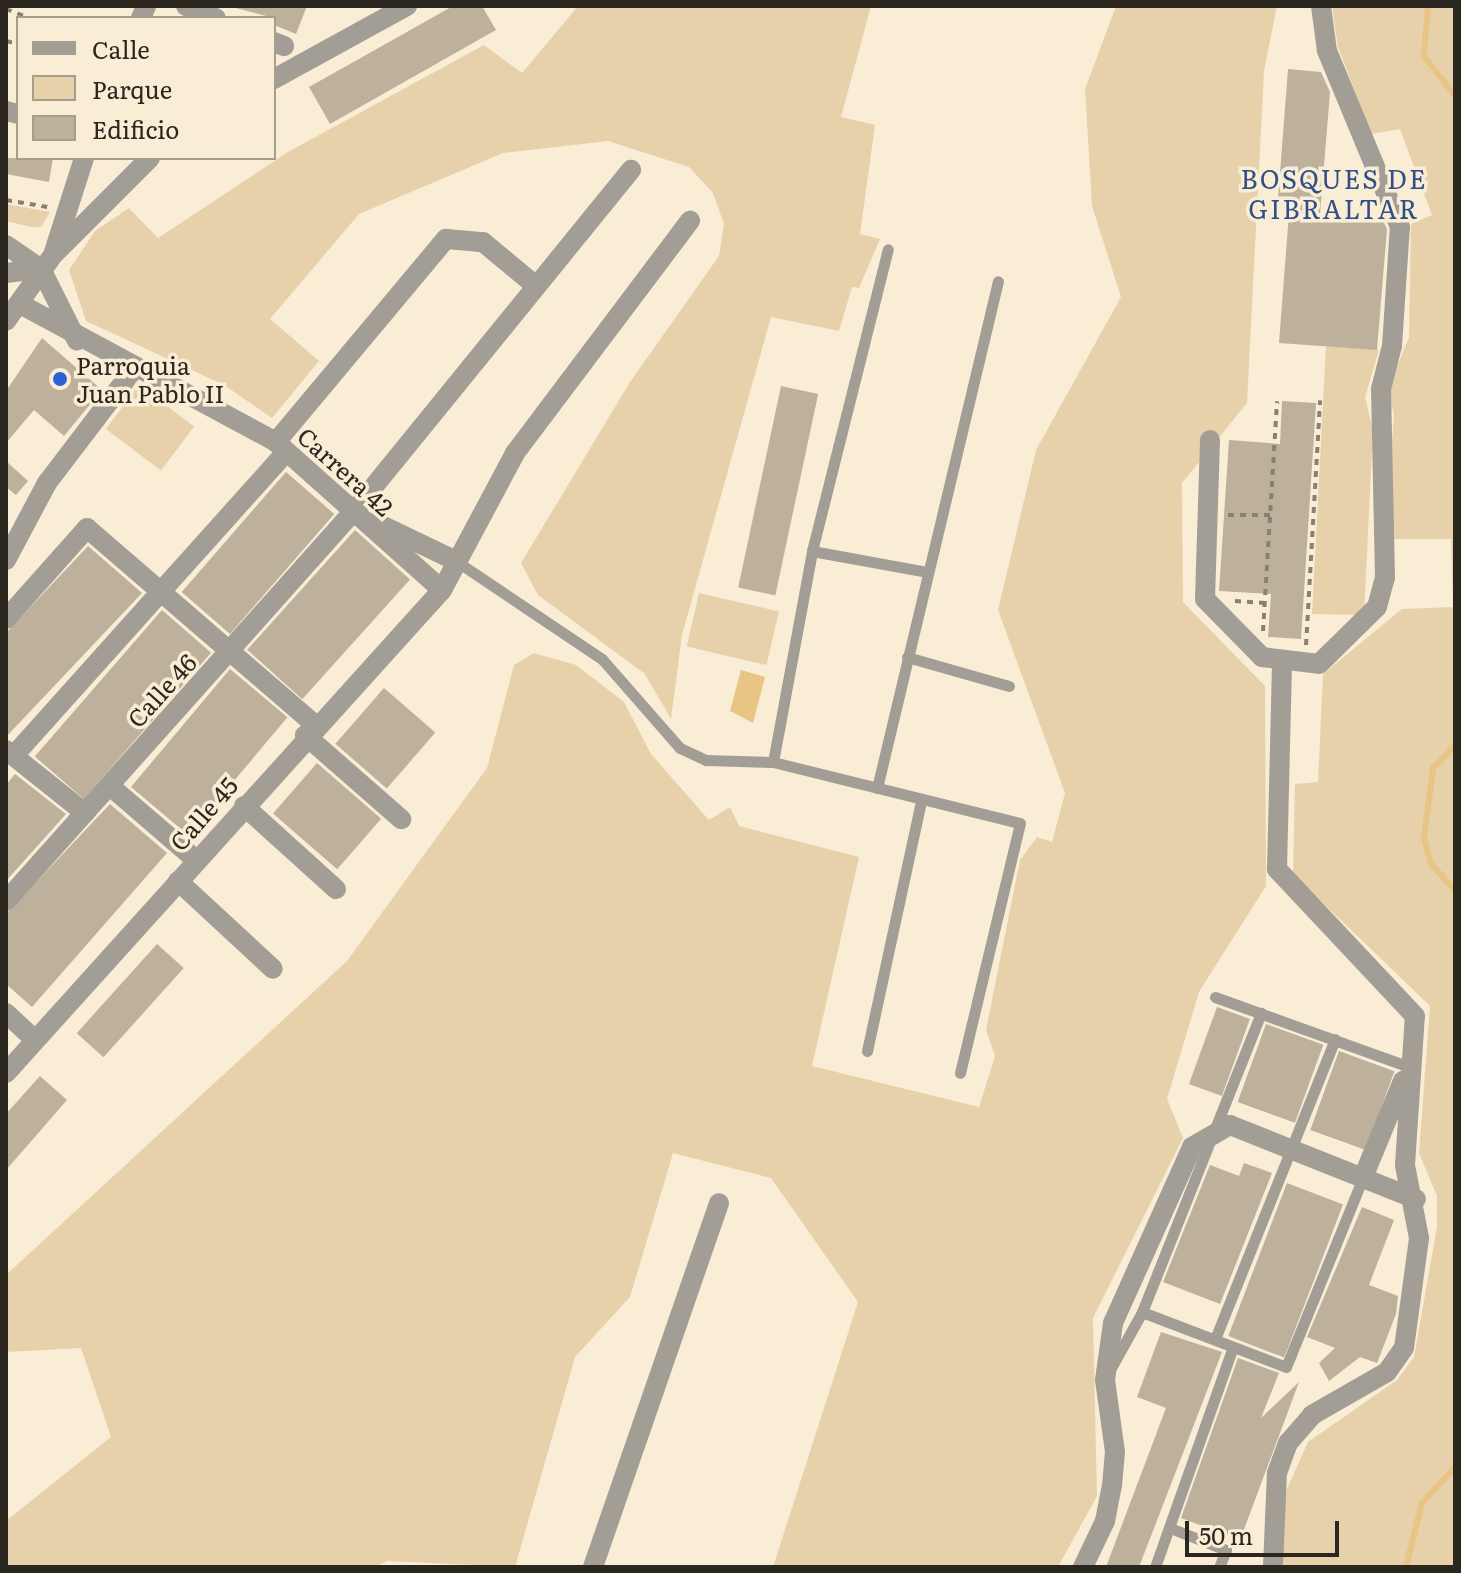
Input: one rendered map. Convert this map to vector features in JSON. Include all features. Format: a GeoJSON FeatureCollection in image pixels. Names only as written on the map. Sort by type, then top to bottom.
{"type":"FeatureCollection","features":[{"type":"Feature","properties":{"kind":"street"},"geometry":{"type":"LineString","coordinates":[[186,6],[211,16]]}},
{"type":"Feature","properties":{"kind":"street"},"geometry":{"type":"LineString","coordinates":[[276,78],[407,6]]}},
{"type":"Feature","properties":{"kind":"street"},"geometry":{"type":"LineString","coordinates":[[1210,440],[1204,514],[1205,599],[1272,659],[1319,664],[1377,607],[1385,578],[1381,389],[1392,346],[1400,227],[1327,51],[1321,6]]}},
{"type":"Feature","properties":{"kind":"street"},"geometry":{"type":"LineString","coordinates":[[77,341],[47,262],[83,160]]}},
{"type":"Feature","properties":{"kind":"street"},"geometry":{"type":"LineString","coordinates":[[6,321],[47,262],[148,160]]}},
{"type":"Feature","properties":{"kind":"street","name":"Calle 46"},"geometry":{"type":"LineString","coordinates":[[6,901],[353,512],[631,170]]}},
{"type":"Feature","properties":{"kind":"street","name":"Calle 45"},"geometry":{"type":"LineString","coordinates":[[6,1073],[310,730],[442,590],[515,453],[690,221]]}},
{"type":"Feature","properties":{"kind":"street"},"geometry":{"type":"LineString","coordinates":[[85,813],[12,751],[160,591],[281,447],[446,239],[483,242],[536,286]]}},
{"type":"Feature","properties":{"kind":"street"},"geometry":{"type":"LineString","coordinates":[[6,245],[47,262]]}},
{"type":"Feature","properties":{"kind":"street"},"geometry":{"type":"LineString","coordinates":[[6,273],[47,262]]}},
{"type":"Feature","properties":{"kind":"street","name":"Carrera 42"},"geometry":{"type":"LineString","coordinates":[[20,304],[77,341],[281,447],[442,590]]}},
{"type":"Feature","properties":{"kind":"street"},"geometry":{"type":"LineString","coordinates":[[6,560],[47,483],[133,370]]}},
{"type":"Feature","properties":{"kind":"street"},"geometry":{"type":"LineString","coordinates":[[353,512],[456,561]]}},
{"type":"Feature","properties":{"kind":"street"},"geometry":{"type":"LineString","coordinates":[[6,619],[87,528],[231,651],[401,819]]}},
{"type":"Feature","properties":{"kind":"street"},"geometry":{"type":"LineString","coordinates":[[1272,659],[1277,869],[1415,1016],[1409,1067],[1405,1165],[1416,1199],[1404,1348],[1387,1372],[1312,1415],[1288,1443],[1277,1473],[1273,1567]]}},
{"type":"Feature","properties":{"kind":"street"},"geometry":{"type":"LineString","coordinates":[[110,786],[196,860]]}},
{"type":"Feature","properties":{"kind":"street"},"geometry":{"type":"LineString","coordinates":[[244,806],[336,889]]}},
{"type":"Feature","properties":{"kind":"street"},"geometry":{"type":"LineString","coordinates":[[178,881],[273,969]]}},
{"type":"Feature","properties":{"kind":"street"},"geometry":{"type":"LineString","coordinates":[[6,1013],[35,1040]]}},
{"type":"Feature","properties":{"kind":"street"},"geometry":{"type":"LineString","coordinates":[[1364,1175],[1409,1067]]}},
{"type":"Feature","properties":{"kind":"street"},"geometry":{"type":"LineString","coordinates":[[1083,1567],[1105,1521],[1112,1486],[1115,1452],[1105,1380],[1113,1323],[1153,1227],[1192,1147],[1209,1133],[1230,1125],[1364,1175],[1416,1199]]}},
{"type":"Feature","properties":{"kind":"street"},"geometry":{"type":"LineString","coordinates":[[593,1567],[719,1203]]}},
{"type":"Feature","properties":{"kind":"lane"},"geometry":{"type":"LineString","coordinates":[[773,762],[812,551],[888,249]]}},
{"type":"Feature","properties":{"kind":"lane"},"geometry":{"type":"LineString","coordinates":[[877,788],[998,281]]}},
{"type":"Feature","properties":{"kind":"lane"},"geometry":{"type":"LineString","coordinates":[[812,551],[928,572]]}},
{"type":"Feature","properties":{"kind":"lane"},"geometry":{"type":"LineString","coordinates":[[456,561],[602,659],[680,748],[742,767],[773,762],[1020,823],[960,1073]]}},
{"type":"Feature","properties":{"kind":"lane"},"geometry":{"type":"LineString","coordinates":[[907,657],[1009,686]]}},
{"type":"Feature","properties":{"kind":"lane"},"geometry":{"type":"LineString","coordinates":[[867,1051],[921,801]]}},
{"type":"Feature","properties":{"kind":"lane"},"geometry":{"type":"LineString","coordinates":[[1215,997],[1409,1067]]}},
{"type":"Feature","properties":{"kind":"lane"},"geometry":{"type":"LineString","coordinates":[[1105,1380],[1142,1312],[1209,1133],[1261,1013]]}},
{"type":"Feature","properties":{"kind":"lane"},"geometry":{"type":"LineString","coordinates":[[1215,1339],[1288,1145],[1335,1039]]}},
{"type":"Feature","properties":{"kind":"lane"},"geometry":{"type":"LineString","coordinates":[[1142,1312],[1286,1367],[1364,1175]]}},
{"type":"Feature","properties":{"kind":"lane"},"geometry":{"type":"LineString","coordinates":[[1155,1567],[1233,1347]]}},
{"type":"Feature","properties":{"kind":"lane"},"geometry":{"type":"LineString","coordinates":[[1170,1528],[1226,1550],[1219,1567]]}},
{"type":"Feature","properties":{"kind":"path"},"geometry":{"type":"LineString","coordinates":[[6,200],[63,210]]}},
{"type":"Feature","properties":{"kind":"path"},"geometry":{"type":"LineString","coordinates":[[1305,663],[1320,400]]}},
{"type":"Feature","properties":{"kind":"path"},"geometry":{"type":"LineString","coordinates":[[1272,659],[1270,515],[1277,401]]}},
{"type":"Feature","properties":{"kind":"path"},"geometry":{"type":"LineString","coordinates":[[1204,514],[1270,515]]}},
{"type":"Feature","properties":{"kind":"green space"},"geometry":{"type":"Polygon","coordinates":[[[578,6],[871,6],[841,117],[875,125],[860,234],[880,239],[859,288],[852,287],[839,331],[771,317],[682,635],[671,719],[645,674],[538,595],[521,563],[630,382],[719,256],[724,224],[713,193],[689,167],[608,141],[503,153],[359,214],[270,319],[319,361],[272,418],[224,385],[86,321],[69,270],[95,231],[129,208],[158,238],[288,152],[484,45],[522,73],[578,6]]]}},
{"type":"Feature","properties":{"kind":"green space"},"geometry":{"type":"Polygon","coordinates":[[[1116,6],[1277,6],[1264,71],[1247,403],[1182,483],[1183,602],[1265,686],[1266,886],[1199,992],[1167,1099],[1183,1138],[1093,1318],[1097,1496],[1058,1567],[773,1567],[858,1302],[771,1178],[673,1153],[630,1297],[575,1357],[515,1567],[387,1561],[375,1567],[6,1567],[6,1521],[111,1437],[81,1348],[6,1352],[6,1275],[347,961],[487,768],[514,665],[534,653],[576,665],[624,702],[651,754],[709,820],[730,807],[739,826],[859,857],[812,1066],[979,1107],[995,1056],[986,1030],[1020,860],[1037,837],[1052,842],[1065,793],[998,610],[1036,450],[1121,297],[1092,206],[1085,89],[1116,6]]]}},
{"type":"Feature","properties":{"kind":"green space"},"geometry":{"type":"Polygon","coordinates":[[[1332,6],[1455,6],[1455,1567],[1284,1567],[1282,1547],[1282,1500],[1308,1442],[1397,1380],[1414,1357],[1437,1227],[1437,1196],[1419,1153],[1430,1006],[1293,874],[1295,784],[1318,782],[1323,674],[1402,609],[1453,607],[1451,539],[1386,539],[1394,413],[1387,391],[1409,337],[1411,224],[1432,215],[1400,129],[1371,134],[1338,47],[1332,6]]]}},
{"type":"Feature","properties":{"kind":"green space"},"geometry":{"type":"Polygon","coordinates":[[[6,204],[50,212],[41,227],[31,227],[6,221],[6,204]]]}},
{"type":"Feature","properties":{"kind":"green space"},"geometry":{"type":"Polygon","coordinates":[[[1326,346],[1379,350],[1365,397],[1373,430],[1364,615],[1312,614],[1326,346]]]}},
{"type":"Feature","properties":{"kind":"green space"},"geometry":{"type":"Polygon","coordinates":[[[139,385],[194,427],[161,470],[106,429],[139,385]]]}},
{"type":"Feature","properties":{"kind":"green space"},"geometry":{"type":"Polygon","coordinates":[[[699,593],[779,611],[767,665],[687,647],[699,593]]]}},
{"type":"Feature","properties":{"kind":"shaded area"},"geometry":{"type":"Polygon","coordinates":[[[741,670],[765,677],[753,723],[730,711],[741,670]]]}},
{"type":"Feature","properties":{"kind":"building"},"geometry":{"type":"Polygon","coordinates":[[[228,6],[307,6],[296,34],[276,26],[276,16],[228,6]]]}},
{"type":"Feature","properties":{"kind":"building"},"geometry":{"type":"Polygon","coordinates":[[[453,6],[482,6],[496,30],[330,124],[309,87],[453,6]]]}},
{"type":"Feature","properties":{"kind":"building"},"geometry":{"type":"Polygon","coordinates":[[[1288,69],[1321,72],[1330,92],[1320,215],[1383,221],[1387,229],[1377,350],[1279,343],[1290,200],[1278,199],[1288,69]]]}},
{"type":"Feature","properties":{"kind":"building"},"geometry":{"type":"Polygon","coordinates":[[[6,158],[53,160],[49,182],[6,174],[6,158]]]}},
{"type":"Feature","properties":{"kind":"building"},"geometry":{"type":"Polygon","coordinates":[[[42,338],[102,390],[64,436],[34,410],[6,443],[6,391],[42,338]]]}},
{"type":"Feature","properties":{"kind":"building"},"geometry":{"type":"Polygon","coordinates":[[[781,386],[818,394],[775,595],[738,587],[781,386]]]}},
{"type":"Feature","properties":{"kind":"building"},"geometry":{"type":"Polygon","coordinates":[[[1282,401],[1316,403],[1301,639],[1268,637],[1271,594],[1219,591],[1229,440],[1280,444],[1282,401]]]}},
{"type":"Feature","properties":{"kind":"building"},"geometry":{"type":"Polygon","coordinates":[[[6,461],[28,481],[16,495],[6,487],[6,461]]]}},
{"type":"Feature","properties":{"kind":"building"},"geometry":{"type":"Polygon","coordinates":[[[286,472],[334,514],[230,634],[182,592],[286,472]]]}},
{"type":"Feature","properties":{"kind":"building"},"geometry":{"type":"Polygon","coordinates":[[[355,530],[410,580],[302,699],[247,650],[355,530]]]}},
{"type":"Feature","properties":{"kind":"building"},"geometry":{"type":"Polygon","coordinates":[[[88,546],[142,593],[6,737],[6,633],[88,546]]]}},
{"type":"Feature","properties":{"kind":"building"},"geometry":{"type":"Polygon","coordinates":[[[162,610],[211,653],[84,799],[35,756],[162,610]]]}},
{"type":"Feature","properties":{"kind":"building"},"geometry":{"type":"Polygon","coordinates":[[[230,669],[287,717],[188,835],[131,787],[230,669]]]}},
{"type":"Feature","properties":{"kind":"building"},"geometry":{"type":"Polygon","coordinates":[[[384,688],[435,733],[387,788],[335,744],[384,688]]]}},
{"type":"Feature","properties":{"kind":"building"},"geometry":{"type":"Polygon","coordinates":[[[317,763],[381,819],[337,869],[273,814],[317,763]]]}},
{"type":"Feature","properties":{"kind":"building"},"geometry":{"type":"Polygon","coordinates":[[[15,774],[66,814],[6,881],[6,785],[15,774]]]}},
{"type":"Feature","properties":{"kind":"building"},"geometry":{"type":"Polygon","coordinates":[[[110,804],[167,853],[32,1007],[6,984],[6,914],[110,804]]]}},
{"type":"Feature","properties":{"kind":"building"},"geometry":{"type":"Polygon","coordinates":[[[157,944],[184,968],[103,1057],[77,1033],[157,944]]]}},
{"type":"Feature","properties":{"kind":"building"},"geometry":{"type":"Polygon","coordinates":[[[1217,1007],[1250,1019],[1222,1096],[1189,1084],[1217,1007]]]}},
{"type":"Feature","properties":{"kind":"building"},"geometry":{"type":"Polygon","coordinates":[[[1266,1024],[1323,1045],[1295,1123],[1238,1102],[1266,1024]]]}},
{"type":"Feature","properties":{"kind":"building"},"geometry":{"type":"Polygon","coordinates":[[[1339,1051],[1394,1071],[1366,1150],[1310,1130],[1339,1051]]]}},
{"type":"Feature","properties":{"kind":"building"},"geometry":{"type":"Polygon","coordinates":[[[40,1076],[67,1100],[6,1170],[6,1114],[40,1076]]]}},
{"type":"Feature","properties":{"kind":"building"},"geometry":{"type":"Polygon","coordinates":[[[1244,1163],[1272,1173],[1220,1304],[1163,1282],[1210,1165],[1239,1176],[1244,1163]]]}},
{"type":"Feature","properties":{"kind":"building"},"geometry":{"type":"Polygon","coordinates":[[[1287,1183],[1343,1205],[1284,1358],[1228,1336],[1287,1183]]]}},
{"type":"Feature","properties":{"kind":"building"},"geometry":{"type":"Polygon","coordinates":[[[1362,1207],[1394,1220],[1369,1285],[1398,1296],[1396,1314],[1377,1363],[1360,1357],[1329,1381],[1319,1363],[1335,1348],[1307,1337],[1362,1207]]]}},
{"type":"Feature","properties":{"kind":"building"},"geometry":{"type":"Polygon","coordinates":[[[1161,1332],[1222,1352],[1139,1567],[1106,1567],[1166,1408],[1137,1397],[1161,1332]]]}},
{"type":"Feature","properties":{"kind":"building"},"geometry":{"type":"Polygon","coordinates":[[[1238,1358],[1279,1373],[1261,1418],[1299,1382],[1240,1540],[1181,1518],[1238,1358]]]}},
{"type":"Feature","properties":{"kind":"waterway"},"geometry":{"type":"LineString","coordinates":[[1428,6],[1424,56],[1455,96]]}},
{"type":"Feature","properties":{"kind":"waterway"},"geometry":{"type":"LineString","coordinates":[[1455,746],[1433,768],[1424,838],[1431,864],[1455,891]]}},
{"type":"Feature","properties":{"kind":"waterway"},"geometry":{"type":"LineString","coordinates":[[1406,1567],[1422,1503],[1455,1467]]}},
{"type":"Feature","properties":{"kind":"place","name":"Parroquia Juan Pablo II"},"geometry":{"type":"Point","coordinates":[60,379]}},
{"type":"Feature","properties":{"kind":"district","name":"BOSQUES DE GIBRALTAR"},"geometry":{"type":"Point","coordinates":[1334,193]}}]}
